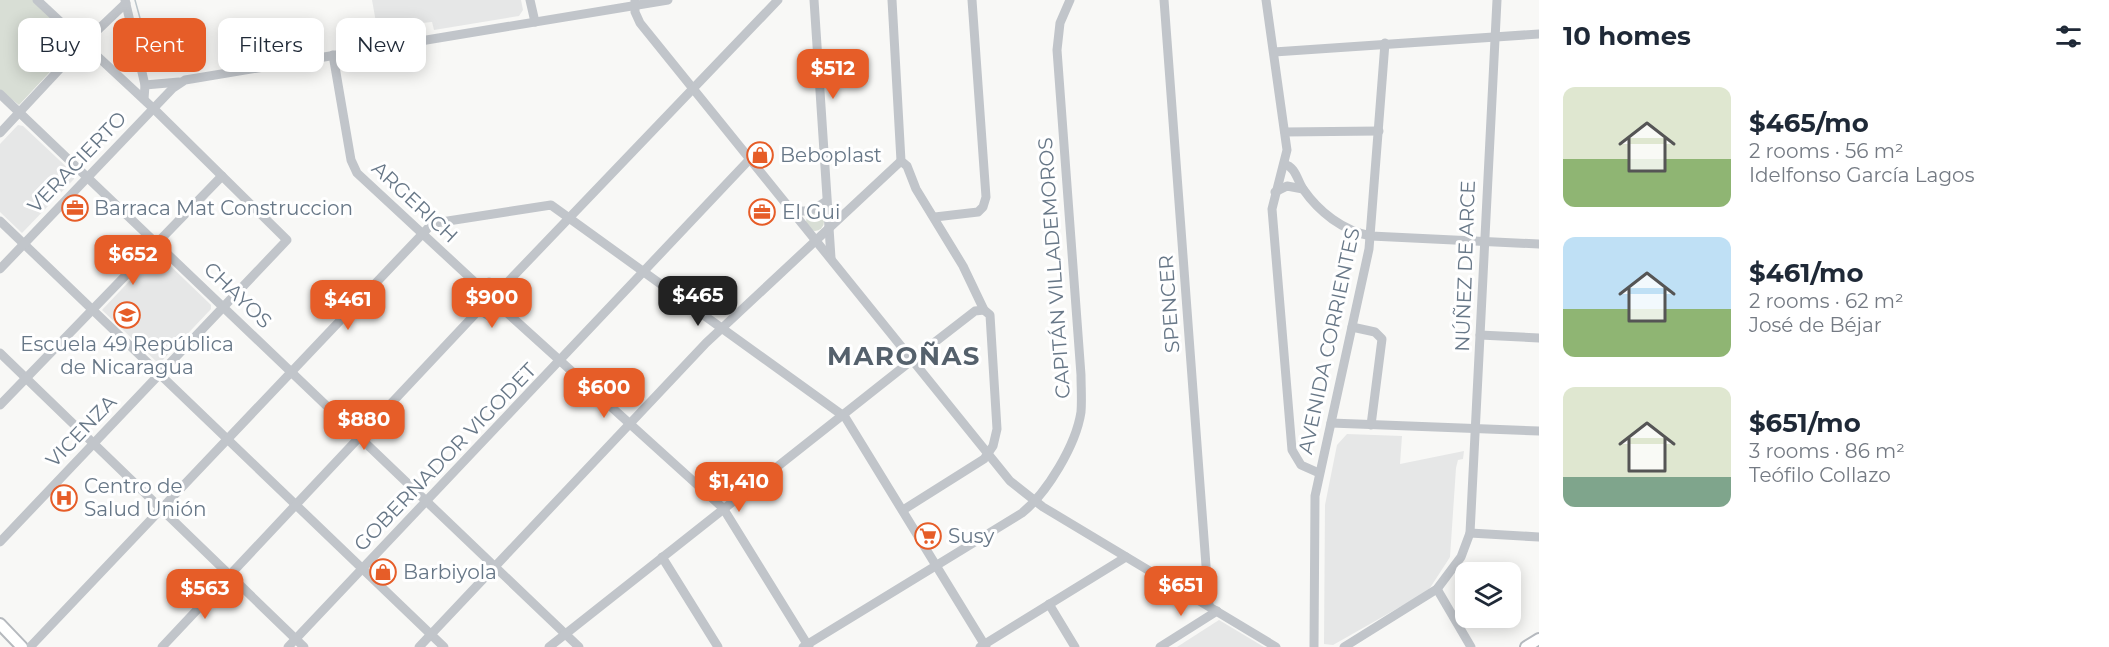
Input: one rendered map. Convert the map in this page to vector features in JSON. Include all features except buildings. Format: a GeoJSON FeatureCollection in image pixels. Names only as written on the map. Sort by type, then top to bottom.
{"type":"FeatureCollection","features":[{"type":"Feature","properties":{"kind":"main road"},"geometry":{"type":"LineString","coordinates":[[0,624],[22,647]]}},
{"type":"Feature","properties":{"kind":"main road"},"geometry":{"type":"LineString","coordinates":[[1526,647],[1539,639]]}},
{"type":"Feature","properties":{"kind":"street"},"geometry":{"type":"LineString","coordinates":[[37,0],[56,18]]}},
{"type":"Feature","properties":{"kind":"street"},"geometry":{"type":"LineString","coordinates":[[530,0],[536,22]]}},
{"type":"Feature","properties":{"kind":"street"},"geometry":{"type":"LineString","coordinates":[[145,85],[181,82],[635,3],[668,0]]}},
{"type":"Feature","properties":{"kind":"street"},"geometry":{"type":"LineString","coordinates":[[503,287],[778,0]]}},
{"type":"Feature","properties":{"kind":"street"},"geometry":{"type":"LineString","coordinates":[[814,0],[825,202],[831,260]]}},
{"type":"Feature","properties":{"kind":"street"},"geometry":{"type":"LineString","coordinates":[[892,0],[901,161],[907,166],[916,189],[935,217],[984,310],[991,319],[997,429],[995,442],[988,454],[903,510]]}},
{"type":"Feature","properties":{"kind":"street"},"geometry":{"type":"LineString","coordinates":[[935,217],[978,212],[983,207],[986,197],[972,0]]}},
{"type":"Feature","properties":{"kind":"street","name":"CAPITÁN VILLADEMOROS"},"geometry":{"type":"LineString","coordinates":[[806,646],[1022,513],[1035,501],[1074,437],[1082,400],[1057,50],[1060,23],[1070,0]]}},
{"type":"Feature","properties":{"kind":"street","name":"SPENCER"},"geometry":{"type":"LineString","coordinates":[[1164,0],[1213,608]]}},
{"type":"Feature","properties":{"kind":"street"},"geometry":{"type":"LineString","coordinates":[[1266,0],[1287,150],[1272,209],[1292,450],[1300,465],[1319,473]]}},
{"type":"Feature","properties":{"kind":"street","name":"NÚÑEZ DE ARCE"},"geometry":{"type":"LineString","coordinates":[[1470,533],[1493,37],[1497,0]]}},
{"type":"Feature","properties":{"kind":"street"},"geometry":{"type":"LineString","coordinates":[[101,26],[125,2]]}},
{"type":"Feature","properties":{"kind":"street"},"geometry":{"type":"LineString","coordinates":[[125,2],[145,85],[144,99]]}},
{"type":"Feature","properties":{"kind":"street"},"geometry":{"type":"LineString","coordinates":[[635,3],[640,23],[1010,481],[1035,501],[1276,647]]}},
{"type":"Feature","properties":{"kind":"street"},"geometry":{"type":"LineString","coordinates":[[1274,52],[1539,34]]}},
{"type":"Feature","properties":{"kind":"street","name":"AVENIDA CORRIENTES"},"geometry":{"type":"LineString","coordinates":[[1314,647],[1314,502],[1371,236],[1385,43]]}},
{"type":"Feature","properties":{"kind":"street","name":"ARGERICH"},"geometry":{"type":"LineString","coordinates":[[333,55],[352,165],[360,177],[480,286]]}},
{"type":"Feature","properties":{"kind":"street"},"geometry":{"type":"LineString","coordinates":[[0,405],[93,310],[156,241],[222,176],[101,60]]}},
{"type":"Feature","properties":{"kind":"street"},"geometry":{"type":"LineString","coordinates":[[0,133],[57,72]]}},
{"type":"Feature","properties":{"kind":"street","name":"VERACIERTO"},"geometry":{"type":"LineString","coordinates":[[0,269],[181,82]]}},
{"type":"Feature","properties":{"kind":"street","name":"CHAYOS"},"geometry":{"type":"LineString","coordinates":[[0,94],[579,647]]}},
{"type":"Feature","properties":{"kind":"street"},"geometry":{"type":"LineString","coordinates":[[1285,132],[1379,131]]}},
{"type":"Feature","properties":{"kind":"street","name":"GOBERNADOR VIGODET"},"geometry":{"type":"LineString","coordinates":[[288,647],[749,160]]}},
{"type":"Feature","properties":{"kind":"street"},"geometry":{"type":"LineString","coordinates":[[418,647],[722,328],[901,161]]}},
{"type":"Feature","properties":{"kind":"street"},"geometry":{"type":"LineString","coordinates":[[1284,164],[1293,169],[1303,189],[1317,207],[1339,224],[1371,236],[1539,244]]}},
{"type":"Feature","properties":{"kind":"street","name":"VICENZA"},"geometry":{"type":"LineString","coordinates":[[0,542],[287,240],[222,176]]}},
{"type":"Feature","properties":{"kind":"street"},"geometry":{"type":"LineString","coordinates":[[1275,192],[1287,186],[1303,189]]}},
{"type":"Feature","properties":{"kind":"street"},"geometry":{"type":"LineString","coordinates":[[792,211],[810,211],[825,202]]}},
{"type":"Feature","properties":{"kind":"street"},"geometry":{"type":"LineString","coordinates":[[30,647],[422,234],[435,223],[551,205],[842,414],[903,510],[984,646],[1126,557]]}},
{"type":"Feature","properties":{"kind":"street"},"geometry":{"type":"LineString","coordinates":[[0,221],[444,647]]}},
{"type":"Feature","properties":{"kind":"street"},"geometry":{"type":"LineString","coordinates":[[494,282],[503,287],[508,301],[504,310],[489,316],[479,310],[475,296],[480,286],[494,282]]}},
{"type":"Feature","properties":{"kind":"street"},"geometry":{"type":"LineString","coordinates":[[162,647],[479,310]]}},
{"type":"Feature","properties":{"kind":"street"},"geometry":{"type":"LineString","coordinates":[[504,310],[723,508],[806,646]]}},
{"type":"Feature","properties":{"kind":"street"},"geometry":{"type":"LineString","coordinates":[[549,647],[563,633],[842,414],[975,311],[984,310]]}},
{"type":"Feature","properties":{"kind":"street"},"geometry":{"type":"LineString","coordinates":[[1352,327],[1375,332],[1383,339],[1371,425]]}},
{"type":"Feature","properties":{"kind":"street"},"geometry":{"type":"LineString","coordinates":[[1480,335],[1539,338]]}},
{"type":"Feature","properties":{"kind":"street"},"geometry":{"type":"LineString","coordinates":[[0,353],[304,647]]}},
{"type":"Feature","properties":{"kind":"street"},"geometry":{"type":"LineString","coordinates":[[1331,423],[1539,431]]}},
{"type":"Feature","properties":{"kind":"street"},"geometry":{"type":"LineString","coordinates":[[1344,647],[1437,589],[1461,557],[1470,533],[1539,537]]}},
{"type":"Feature","properties":{"kind":"street"},"geometry":{"type":"LineString","coordinates":[[662,557],[718,647]]}},
{"type":"Feature","properties":{"kind":"street"},"geometry":{"type":"LineString","coordinates":[[1437,589],[1471,647]]}},
{"type":"Feature","properties":{"kind":"street"},"geometry":{"type":"LineString","coordinates":[[1049,604],[1075,647]]}},
{"type":"Feature","properties":{"kind":"street"},"geometry":{"type":"LineString","coordinates":[[1163,646],[1213,608]]}},
{"type":"Feature","properties":{"kind":"shaded area"},"geometry":{"type":"Polygon","coordinates":[[[0,0],[34,0],[52,18],[18,18],[18,72],[50,72],[19,105],[0,90],[0,0]]]}},
{"type":"Feature","properties":{"kind":"shaded area"},"geometry":{"type":"Polygon","coordinates":[[[372,0],[521,0],[523,10],[519,16],[434,30],[432,22],[426,23],[426,18],[375,18],[372,0]]]}},
{"type":"Feature","properties":{"kind":"shaded area"},"geometry":{"type":"Polygon","coordinates":[[[18,125],[23,126],[74,174],[74,179],[22,233],[0,212],[0,144],[18,125]]]}},
{"type":"Feature","properties":{"kind":"shaded area"},"geometry":{"type":"Polygon","coordinates":[[[811,213],[819,213],[824,218],[822,229],[811,231],[806,226],[806,218],[811,213]]]}},
{"type":"Feature","properties":{"kind":"shaded area"},"geometry":{"type":"Polygon","coordinates":[[[155,254],[159,255],[211,305],[211,309],[159,364],[102,310],[155,254]]]}},
{"type":"Feature","properties":{"kind":"shaded area"},"geometry":{"type":"Polygon","coordinates":[[[491,286],[500,290],[504,299],[500,308],[491,312],[482,308],[478,299],[482,290],[491,286]]]}},
{"type":"Feature","properties":{"kind":"shaded area"},"geometry":{"type":"Polygon","coordinates":[[[1347,434],[1402,436],[1400,464],[1464,451],[1463,459],[1458,460],[1456,468],[1450,557],[1428,591],[1333,645],[1324,644],[1325,505],[1337,445],[1347,434]]]}},
{"type":"Feature","properties":{"kind":"shaded area"},"geometry":{"type":"Polygon","coordinates":[[[1219,620],[1264,647],[1177,647],[1219,620]]]}},
{"type":"Feature","properties":{"kind":"waterway"},"geometry":{"type":"LineString","coordinates":[[135,0],[140,18]]}},
{"type":"Feature","properties":{"kind":"place","name":"Beboplast"},"geometry":{"type":"Point","coordinates":[760,155]}},
{"type":"Feature","properties":{"kind":"place","name":"Barraca Mat Construccion"},"geometry":{"type":"Point","coordinates":[75,208]}},
{"type":"Feature","properties":{"kind":"place","name":"El Gui"},"geometry":{"type":"Point","coordinates":[762,212]}},
{"type":"Feature","properties":{"kind":"place","name":"Escuela 49 República de Nicaragua"},"geometry":{"type":"Point","coordinates":[127,315]}},
{"type":"Feature","properties":{"kind":"place","name":"Centro de Salud Unión"},"geometry":{"type":"Point","coordinates":[64,498]}},
{"type":"Feature","properties":{"kind":"place","name":"Susy"},"geometry":{"type":"Point","coordinates":[928,536]}},
{"type":"Feature","properties":{"kind":"place","name":"Barbiyola"},"geometry":{"type":"Point","coordinates":[383,572]}},
{"type":"Feature","properties":{"kind":"district","name":"MAROÑAS"},"geometry":{"type":"Point","coordinates":[904,356]}}]}
